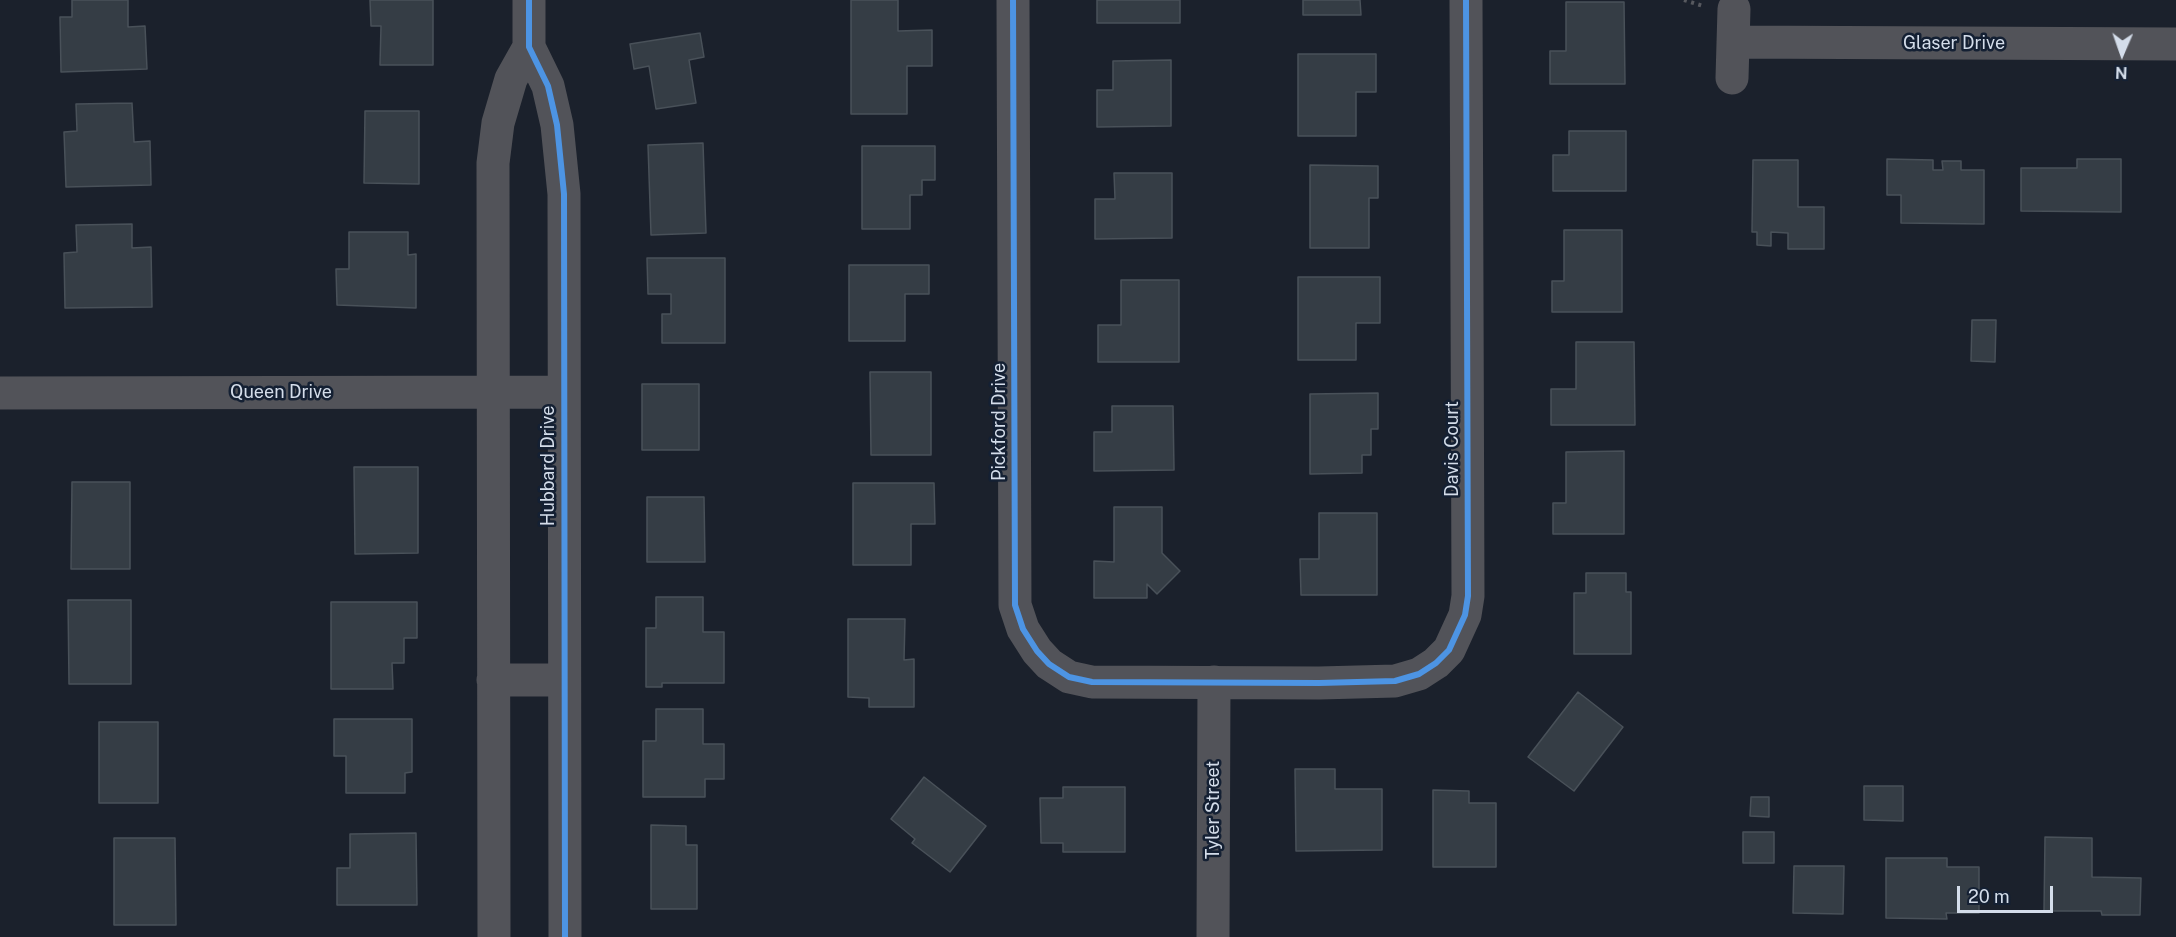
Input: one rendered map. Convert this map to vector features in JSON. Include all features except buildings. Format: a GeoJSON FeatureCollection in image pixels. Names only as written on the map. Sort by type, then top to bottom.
{"type":"FeatureCollection","features":[{"type":"Feature","properties":{"kind":"street","name":"Hubbard Drive"},"geometry":{"type":"LineString","coordinates":[[529,0],[529,47],[548,86],[562,160],[565,937]]}},
{"type":"Feature","properties":{"kind":"street","name":"Pickford Drive"},"geometry":{"type":"LineString","coordinates":[[1013,0],[1015,605],[1023,629],[1037,651],[1069,677],[1092,682],[1214,682]]}},
{"type":"Feature","properties":{"kind":"street","name":"Davis Court"},"geometry":{"type":"LineString","coordinates":[[1214,682],[1395,681],[1419,674],[1436,663],[1449,650],[1459,633],[1468,596],[1466,0]]}},
{"type":"Feature","properties":{"kind":"street"},"geometry":{"type":"LineString","coordinates":[[1732,78],[1734,9]]}},
{"type":"Feature","properties":{"kind":"street","name":"Glaser Drive"},"geometry":{"type":"LineString","coordinates":[[1733,42],[2176,44]]}},
{"type":"Feature","properties":{"kind":"street","name":"Hubbard Drive"},"geometry":{"type":"LineString","coordinates":[[494,937],[493,163],[498,123],[511,79],[529,47]]}},
{"type":"Feature","properties":{"kind":"street","name":"Queen Drive"},"geometry":{"type":"LineString","coordinates":[[0,393],[563,392]]}},
{"type":"Feature","properties":{"kind":"street"},"geometry":{"type":"LineString","coordinates":[[493,680],[564,680]]}},
{"type":"Feature","properties":{"kind":"street","name":"Tyler Street"},"geometry":{"type":"LineString","coordinates":[[1213,937],[1214,682]]}},
{"type":"Feature","properties":{"kind":"cycle path"},"geometry":{"type":"LineString","coordinates":[[529,0],[529,47],[548,86],[557,125],[564,194],[565,937]]}},
{"type":"Feature","properties":{"kind":"cycle path"},"geometry":{"type":"LineString","coordinates":[[1013,0],[1015,605],[1023,629],[1037,651],[1049,664],[1069,677],[1092,682],[1319,683],[1395,681],[1419,674],[1436,663],[1449,650],[1465,615],[1468,596],[1466,0]]}}]}
